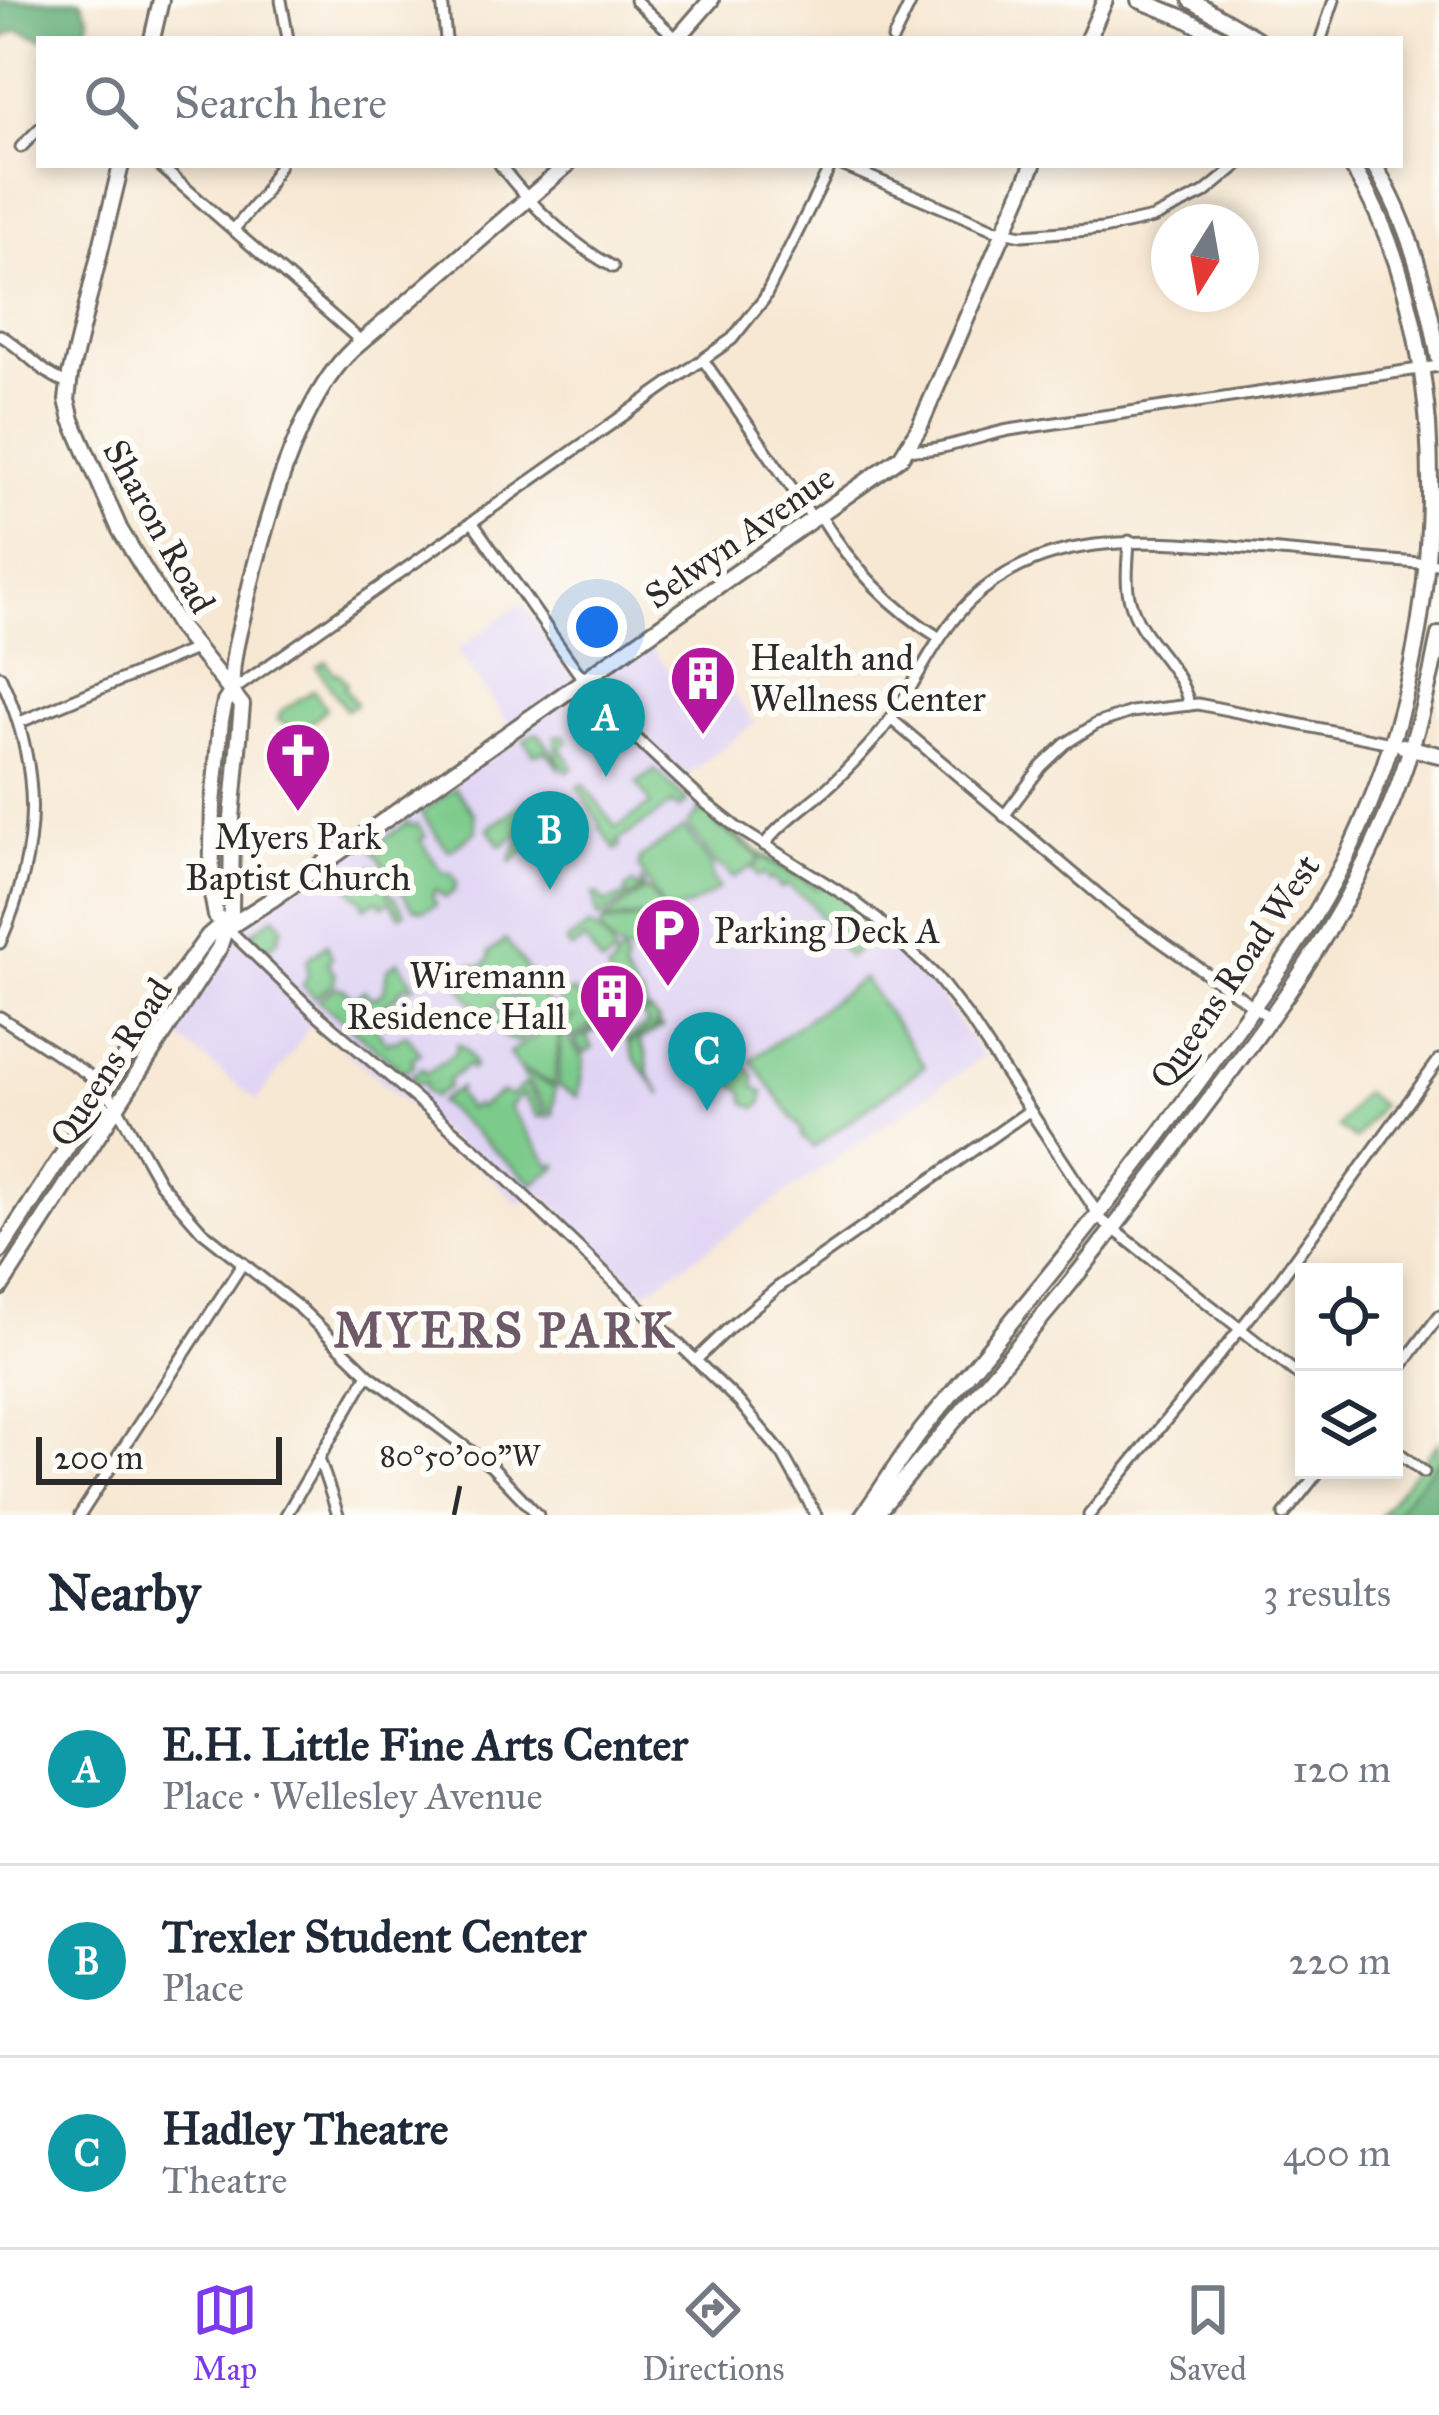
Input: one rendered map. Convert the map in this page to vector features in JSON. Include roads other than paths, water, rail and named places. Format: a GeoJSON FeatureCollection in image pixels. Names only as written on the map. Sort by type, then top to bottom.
{"type":"FeatureCollection","features":[{"type":"Feature","properties":{"kind":"street"},"geometry":{"type":"LineString","coordinates":[[153,36],[161,0]]}},
{"type":"Feature","properties":{"kind":"street"},"geometry":{"type":"LineString","coordinates":[[281,0],[287,36]]}},
{"type":"Feature","properties":{"kind":"street"},"geometry":{"type":"LineString","coordinates":[[442,0],[446,36]]}},
{"type":"Feature","properties":{"kind":"street"},"geometry":{"type":"LineString","coordinates":[[635,0],[674,36]]}},
{"type":"Feature","properties":{"kind":"street"},"geometry":{"type":"LineString","coordinates":[[680,36],[711,0]]}},
{"type":"Feature","properties":{"kind":"street"},"geometry":{"type":"LineString","coordinates":[[894,36],[912,0]]}},
{"type":"Feature","properties":{"kind":"street"},"geometry":{"type":"LineString","coordinates":[[1089,36],[1106,0]]}},
{"type":"Feature","properties":{"kind":"street"},"geometry":{"type":"LineString","coordinates":[[1139,0],[1217,36]]}},
{"type":"Feature","properties":{"kind":"street"},"geometry":{"type":"LineString","coordinates":[[1191,0],[1253,36]]}},
{"type":"Feature","properties":{"kind":"street"},"geometry":{"type":"LineString","coordinates":[[1322,36],[1334,0]]}},
{"type":"Feature","properties":{"kind":"street"},"geometry":{"type":"LineString","coordinates":[[21,147],[36,132]]}},
{"type":"Feature","properties":{"kind":"street","name":"Sharon Road"},"geometry":{"type":"LineString","coordinates":[[120,168],[69,383],[69,412],[107,504],[157,594],[232,691]]}},
{"type":"Feature","properties":{"kind":"street"},"geometry":{"type":"LineString","coordinates":[[162,168],[362,342]]}},
{"type":"Feature","properties":{"kind":"street"},"geometry":{"type":"LineString","coordinates":[[234,230],[263,195],[276,168]]}},
{"type":"Feature","properties":{"kind":"street"},"geometry":{"type":"LineString","coordinates":[[503,168],[564,235],[614,267]]}},
{"type":"Feature","properties":{"kind":"street"},"geometry":{"type":"LineString","coordinates":[[232,691],[232,665],[245,605],[283,479],[322,388],[342,360],[564,168]]}},
{"type":"Feature","properties":{"kind":"street"},"geometry":{"type":"LineString","coordinates":[[816,1515],[779,1449],[746,1409],[484,1157],[294,994],[216,916],[211,842],[218,742],[224,704],[232,691],[732,339],[760,306],[829,168]]}},
{"type":"Feature","properties":{"kind":"street"},"geometry":{"type":"LineString","coordinates":[[849,168],[1004,232],[1054,234],[1134,224],[1188,203],[1235,168]]}},
{"type":"Feature","properties":{"kind":"street","name":"Selwyn Avenue"},"geometry":{"type":"LineString","coordinates":[[227,928],[898,460],[909,448],[1033,168]]}},
{"type":"Feature","properties":{"kind":"street","name":"Queens Road West"},"geometry":{"type":"LineString","coordinates":[[863,1515],[915,1438],[1098,1215],[1253,1006],[1328,891],[1368,810],[1393,744],[1434,563],[1431,480],[1421,369],[1407,297],[1377,210],[1353,168]]}},
{"type":"Feature","properties":{"kind":"street"},"geometry":{"type":"LineString","coordinates":[[909,448],[924,452],[1005,430],[1439,363],[1408,234],[1375,168]]}},
{"type":"Feature","properties":{"kind":"street"},"geometry":{"type":"LineString","coordinates":[[0,335],[53,377],[69,383]]}},
{"type":"Feature","properties":{"kind":"street"},"geometry":{"type":"LineString","coordinates":[[704,361],[869,582],[940,638]]}},
{"type":"Feature","properties":{"kind":"street"},"geometry":{"type":"LineString","coordinates":[[473,523],[584,681],[637,739],[703,801],[858,904],[909,948],[958,1003],[1098,1215],[1295,1372]]}},
{"type":"Feature","properties":{"kind":"street"},"geometry":{"type":"LineString","coordinates":[[764,845],[851,765],[891,719],[940,638],[969,602],[1035,559],[1073,548],[1129,541],[1434,563]]}},
{"type":"Feature","properties":{"kind":"street"},"geometry":{"type":"LineString","coordinates":[[1129,541],[1131,605],[1180,681],[1189,705]]}},
{"type":"Feature","properties":{"kind":"street","name":"Queens Road West"},"geometry":{"type":"LineString","coordinates":[[875,1515],[1112,1229],[1324,937],[1392,802],[1412,747],[1439,635]]}},
{"type":"Feature","properties":{"kind":"street"},"geometry":{"type":"LineString","coordinates":[[20,722],[195,649]]}},
{"type":"Feature","properties":{"kind":"street"},"geometry":{"type":"LineString","coordinates":[[0,676],[20,722],[32,784],[32,831],[21,887],[0,943]]}},
{"type":"Feature","properties":{"kind":"street","name":"Queens Road"},"geometry":{"type":"LineString","coordinates":[[0,1288],[221,944],[232,906],[233,797],[242,713],[232,691]]}},
{"type":"Feature","properties":{"kind":"street"},"geometry":{"type":"LineString","coordinates":[[1004,816],[1044,763],[1083,730],[1128,713],[1210,706],[1439,755]]}},
{"type":"Feature","properties":{"kind":"street"},"geometry":{"type":"LineString","coordinates":[[891,719],[1116,910],[1269,1017]]}},
{"type":"Feature","properties":{"kind":"street"},"geometry":{"type":"LineString","coordinates":[[197,950],[212,889]]}},
{"type":"Feature","properties":{"kind":"street","name":"Queens Road"},"geometry":{"type":"LineString","coordinates":[[0,1254],[197,950],[213,931],[227,928]]}},
{"type":"Feature","properties":{"kind":"street"},"geometry":{"type":"LineString","coordinates":[[0,1016],[92,1077],[117,1107],[166,1192],[202,1231],[302,1310],[368,1374],[481,1457],[538,1515]]}},
{"type":"Feature","properties":{"kind":"street"},"geometry":{"type":"LineString","coordinates":[[1089,1515],[1241,1330],[1439,1060]]}},
{"type":"Feature","properties":{"kind":"street"},"geometry":{"type":"LineString","coordinates":[[696,1360],[779,1287],[1029,1111]]}},
{"type":"Feature","properties":{"kind":"street"},"geometry":{"type":"LineString","coordinates":[[0,1254],[14,1266]]}},
{"type":"Feature","properties":{"kind":"street"},"geometry":{"type":"LineString","coordinates":[[80,1515],[243,1263]]}},
{"type":"Feature","properties":{"kind":"street"},"geometry":{"type":"LineString","coordinates":[[1398,1371],[1439,1316]]}},
{"type":"Feature","properties":{"kind":"street"},"geometry":{"type":"LineString","coordinates":[[286,1515],[368,1374]]}},
{"type":"Feature","properties":{"kind":"street"},"geometry":{"type":"LineString","coordinates":[[1403,1456],[1424,1472]]}},
{"type":"Feature","properties":{"kind":"street"},"geometry":{"type":"LineString","coordinates":[[319,1458],[338,1515]]}},
{"type":"Feature","properties":{"kind":"street"},"geometry":{"type":"LineString","coordinates":[[1284,1515],[1313,1479]]}},
{"type":"Feature","properties":{"kind":"street"},"geometry":{"type":"LineString","coordinates":[[304,1484],[316,1481],[329,1487]]}},
{"type":"Feature","properties":{"kind":"place","name":"Health and Wellness Center"},"geometry":{"type":"Point","coordinates":[703,737]}},
{"type":"Feature","properties":{"kind":"place","name":"E.H. Little Fine Arts Center"},"geometry":{"type":"Point","coordinates":[606,777]}},
{"type":"Feature","properties":{"kind":"place","name":"Myers Park Baptist Church"},"geometry":{"type":"Point","coordinates":[298,814]}},
{"type":"Feature","properties":{"kind":"place","name":"Trexler Student Center"},"geometry":{"type":"Point","coordinates":[550,890]}},
{"type":"Feature","properties":{"kind":"place","name":"Parking Deck A"},"geometry":{"type":"Point","coordinates":[668,989]}},
{"type":"Feature","properties":{"kind":"place","name":"Wiremann Residence Hall"},"geometry":{"type":"Point","coordinates":[612,1055]}},
{"type":"Feature","properties":{"kind":"place","name":"Hadley Theatre"},"geometry":{"type":"Point","coordinates":[707,1111]}},
{"type":"Feature","properties":{"kind":"district","name":"MYERS PARK"},"geometry":{"type":"Point","coordinates":[505,1330]}}]}
